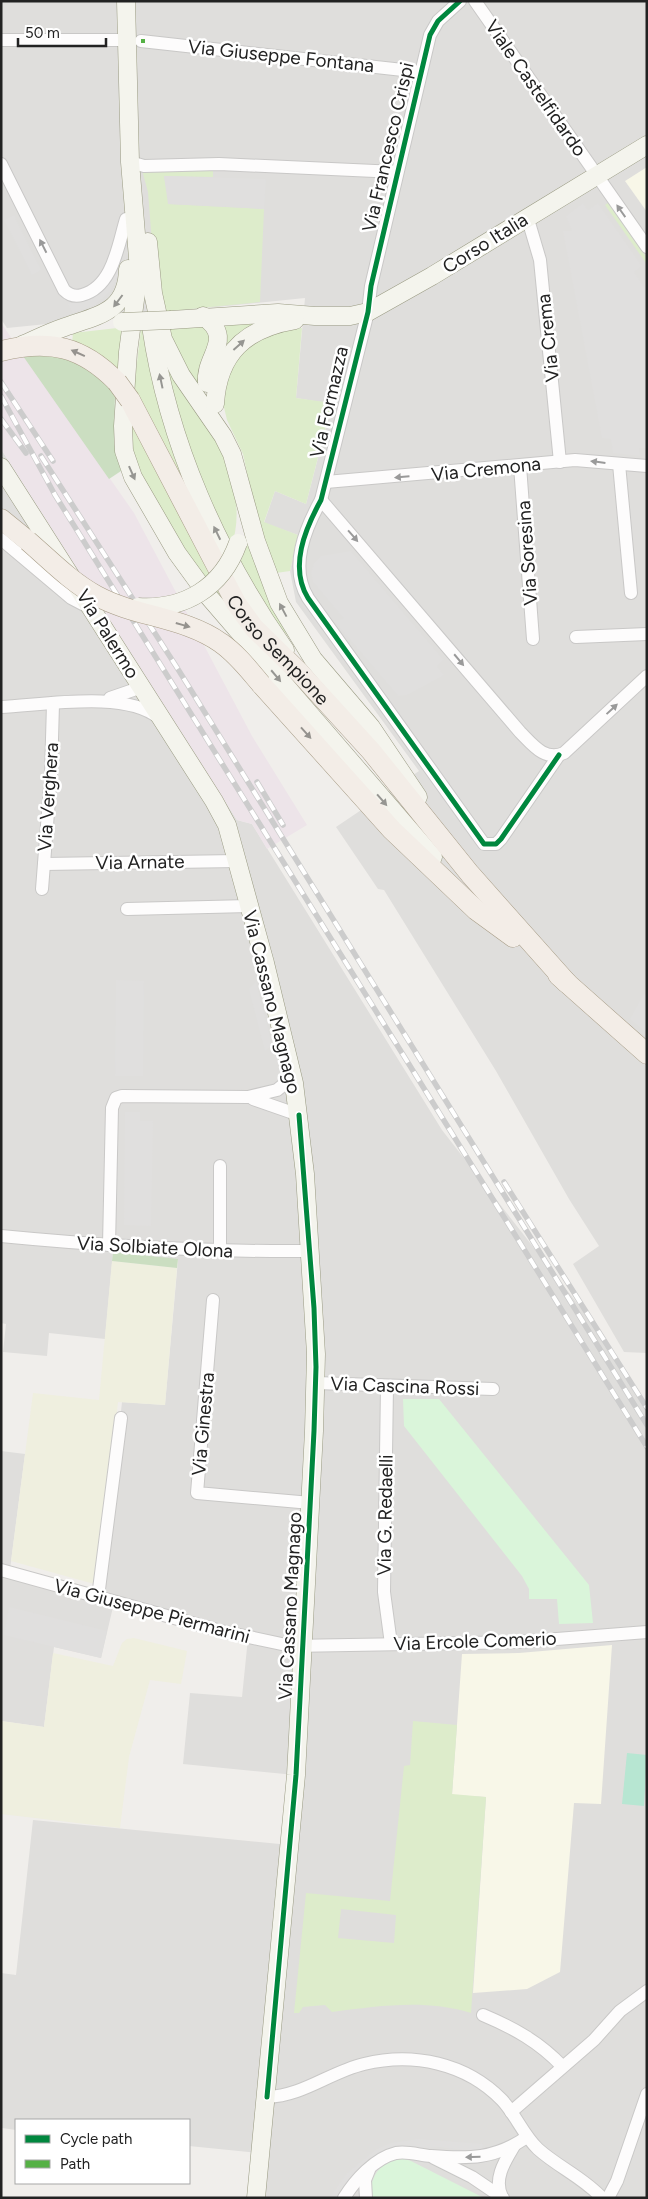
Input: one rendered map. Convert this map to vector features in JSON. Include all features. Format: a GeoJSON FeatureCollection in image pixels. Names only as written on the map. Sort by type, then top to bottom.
{"type":"FeatureCollection","features":[{"type":"Feature","properties":{"kind":"main road"},"geometry":{"type":"LineString","coordinates":[[7,350],[95,317],[113,308],[120,301],[127,285],[126,219],[128,172],[138,40],[126,1]]}},
{"type":"Feature","properties":{"kind":"main road","name":"Corso Italia"},"geometry":{"type":"LineString","coordinates":[[315,316],[350,316],[368,312],[425,280],[527,216],[647,145]]}},
{"type":"Feature","properties":{"kind":"main road"},"geometry":{"type":"LineString","coordinates":[[130,162],[139,180],[145,211],[153,293],[164,339],[181,374],[223,436],[232,454],[268,576],[293,630],[313,659],[378,736],[470,874]]}},
{"type":"Feature","properties":{"kind":"main road"},"geometry":{"type":"LineString","coordinates":[[130,162],[139,270],[128,352],[122,436],[126,460],[133,477],[177,553],[209,597],[404,826],[508,932]]}},
{"type":"Feature","properties":{"kind":"main road"},"geometry":{"type":"LineString","coordinates":[[145,211],[147,300],[166,405],[198,494],[251,601],[300,673]]}},
{"type":"Feature","properties":{"kind":"main road"},"geometry":{"type":"LineString","coordinates":[[65,327],[203,316],[278,313],[315,316]]}},
{"type":"Feature","properties":{"kind":"main road"},"geometry":{"type":"LineString","coordinates":[[203,316],[210,321],[218,335],[218,344],[207,379],[223,436]]}},
{"type":"Feature","properties":{"kind":"main road"},"geometry":{"type":"LineString","coordinates":[[215,404],[219,375],[235,347],[249,336],[266,328],[315,316]]}},
{"type":"Feature","properties":{"kind":"main road","name":"Corso Sempione"},"geometry":{"type":"LineString","coordinates":[[7,350],[40,345],[67,348],[92,361],[117,382],[130,400],[236,603],[254,628],[300,673],[371,750],[470,874],[567,984]]}},
{"type":"Feature","properties":{"kind":"main road","name":"Via Palermo"},"geometry":{"type":"LineString","coordinates":[[1,467],[94,610],[214,801]]}},
{"type":"Feature","properties":{"kind":"main road"},"geometry":{"type":"LineString","coordinates":[[120,606],[158,608],[191,598],[209,587],[222,574],[238,543],[242,519],[238,473]]}},
{"type":"Feature","properties":{"kind":"main road","name":"Corso Sempione"},"geometry":{"type":"LineString","coordinates":[[1,519],[87,590],[120,606],[187,626],[209,635],[227,648],[392,830],[476,910],[508,932],[647,1054]]}},
{"type":"Feature","properties":{"kind":"main road","name":"Via Cassano Magnago"},"geometry":{"type":"LineString","coordinates":[[214,801],[226,825],[237,861],[293,1077],[299,1116],[310,1251],[316,1383],[311,1504],[290,1845],[256,2198]]}},
{"type":"Feature","properties":{"kind":"main road","name":"Via Cassano Magnago"},"geometry":{"type":"LineString","coordinates":[[243,2198],[258,2166]]}},
{"type":"Feature","properties":{"kind":"street","name":"Via Francesco Crispi"},"geometry":{"type":"LineString","coordinates":[[368,312],[371,286],[421,72],[434,26],[460,1]]}},
{"type":"Feature","properties":{"kind":"street","name":"Viale Castelfidardo"},"geometry":{"type":"LineString","coordinates":[[475,1],[647,247]]}},
{"type":"Feature","properties":{"kind":"street","name":"Via Giuseppe Fontana"},"geometry":{"type":"LineString","coordinates":[[1,40],[138,40],[421,72]]}},
{"type":"Feature","properties":{"kind":"street","name":"Via Francesco Crispi"},"geometry":{"type":"LineString","coordinates":[[130,162],[144,166],[218,164],[398,172]]}},
{"type":"Feature","properties":{"kind":"street"},"geometry":{"type":"LineString","coordinates":[[1,164],[64,290],[70,294],[82,295],[91,292],[106,278],[113,263],[126,219]]}},
{"type":"Feature","properties":{"kind":"street","name":"Via Crema"},"geometry":{"type":"LineString","coordinates":[[527,216],[540,260],[560,462]]}},
{"type":"Feature","properties":{"kind":"street","name":"Via Formazza"},"geometry":{"type":"LineString","coordinates":[[368,312],[321,500],[310,520],[300,555],[298,578],[303,590],[484,844],[496,844],[501,839],[559,756]]}},
{"type":"Feature","properties":{"kind":"street","name":"Via Cremona"},"geometry":{"type":"LineString","coordinates":[[326,482],[587,460],[647,466]]}},
{"type":"Feature","properties":{"kind":"street"},"geometry":{"type":"LineString","coordinates":[[619,464],[631,593]]}},
{"type":"Feature","properties":{"kind":"street","name":"Via Soresina"},"geometry":{"type":"LineString","coordinates":[[520,466],[533,639]]}},
{"type":"Feature","properties":{"kind":"street"},"geometry":{"type":"LineString","coordinates":[[321,500],[536,749],[544,754],[559,756],[569,749],[647,676]]}},
{"type":"Feature","properties":{"kind":"street"},"geometry":{"type":"LineString","coordinates":[[1,539],[71,598],[94,610]]}},
{"type":"Feature","properties":{"kind":"street"},"geometry":{"type":"LineString","coordinates":[[576,637],[647,634]]}},
{"type":"Feature","properties":{"kind":"street"},"geometry":{"type":"LineString","coordinates":[[1,707],[100,700],[142,687]]}},
{"type":"Feature","properties":{"kind":"street"},"geometry":{"type":"LineString","coordinates":[[100,700],[138,706],[153,713],[165,723]]}},
{"type":"Feature","properties":{"kind":"street","name":"Via Verghera"},"geometry":{"type":"LineString","coordinates":[[42,889],[51,774],[53,704]]}},
{"type":"Feature","properties":{"kind":"street","name":"Via Arnate"},"geometry":{"type":"LineString","coordinates":[[44,864],[237,861]]}},
{"type":"Feature","properties":{"kind":"street"},"geometry":{"type":"LineString","coordinates":[[126,909],[249,906]]}},
{"type":"Feature","properties":{"kind":"street"},"geometry":{"type":"LineString","coordinates":[[109,1245],[112,1108],[116,1098],[122,1096],[248,1097],[277,1090],[293,1077]]}},
{"type":"Feature","properties":{"kind":"street"},"geometry":{"type":"LineString","coordinates":[[248,1097],[299,1116]]}},
{"type":"Feature","properties":{"kind":"street"},"geometry":{"type":"LineString","coordinates":[[220,1166],[220,1250]]}},
{"type":"Feature","properties":{"kind":"street","name":"Via Solbiate Olona"},"geometry":{"type":"LineString","coordinates":[[1,1236],[103,1246],[310,1251]]}},
{"type":"Feature","properties":{"kind":"street","name":"Via Ginestra"},"geometry":{"type":"LineString","coordinates":[[213,1300],[197,1493],[311,1504]]}},
{"type":"Feature","properties":{"kind":"street","name":"Via Cascina Rossi"},"geometry":{"type":"LineString","coordinates":[[316,1383],[493,1389]]}},
{"type":"Feature","properties":{"kind":"street","name":"Via G. Redaelli"},"geometry":{"type":"LineString","coordinates":[[387,1386],[384,1592],[391,1644]]}},
{"type":"Feature","properties":{"kind":"street"},"geometry":{"type":"LineString","coordinates":[[98,1597],[121,1418]]}},
{"type":"Feature","properties":{"kind":"street","name":"Via Giuseppe Piermarini"},"geometry":{"type":"LineString","coordinates":[[1,1570],[221,1631],[303,1646]]}},
{"type":"Feature","properties":{"kind":"street","name":"Via Ercole Comerio"},"geometry":{"type":"LineString","coordinates":[[303,1646],[518,1642],[647,1632]]}},
{"type":"Feature","properties":{"kind":"street"},"geometry":{"type":"LineString","coordinates":[[511,2112],[594,2040],[620,2012],[647,1991]]}},
{"type":"Feature","properties":{"kind":"street"},"geometry":{"type":"LineString","coordinates":[[484,2015],[527,2035],[542,2046],[562,2066]]}},
{"type":"Feature","properties":{"kind":"street"},"geometry":{"type":"LineString","coordinates":[[267,2097],[297,2092],[363,2064],[415,2059],[441,2064],[466,2076],[498,2096],[511,2112],[527,2138],[602,2198]]}},
{"type":"Feature","properties":{"kind":"street"},"geometry":{"type":"LineString","coordinates":[[608,2198],[616,2181],[647,2094]]}},
{"type":"Feature","properties":{"kind":"street"},"geometry":{"type":"LineString","coordinates":[[344,2198],[369,2170],[388,2156],[398,2153],[430,2156],[485,2157],[514,2146],[527,2138]]}},
{"type":"Feature","properties":{"kind":"street"},"geometry":{"type":"LineString","coordinates":[[503,2197],[499,2190],[499,2178],[514,2146]]}},
{"type":"Feature","properties":{"kind":"street"},"geometry":{"type":"LineString","coordinates":[[430,2156],[472,2177],[503,2197]]}},
{"type":"Feature","properties":{"kind":"street"},"geometry":{"type":"LineString","coordinates":[[366,2198],[365,2180],[369,2170]]}},
{"type":"Feature","properties":{"kind":"shaded area"},"geometry":{"type":"Polygon","coordinates":[[[1,1],[647,1],[647,1353],[624,1352],[573,1264],[599,1246],[569,1199],[496,1071],[384,890],[378,889],[336,827],[419,771],[296,602],[290,571],[298,535],[264,523],[275,491],[306,504],[332,404],[296,398],[305,298],[7,328],[1,319],[1,1]]]}},
{"type":"Feature","properties":{"kind":"shaded area"},"geometry":{"type":"Polygon","coordinates":[[[647,167],[647,212],[625,181],[647,167]]]}},
{"type":"Feature","properties":{"kind":"shaded area"},"geometry":{"type":"Polygon","coordinates":[[[164,176],[266,179],[264,209],[168,204],[164,176]]]}},
{"type":"Feature","properties":{"kind":"shaded area"},"geometry":{"type":"Polygon","coordinates":[[[583,203],[588,210],[598,203],[642,266],[634,272],[647,291],[647,448],[639,448],[640,456],[613,453],[611,439],[602,438],[563,231],[572,231],[566,216],[583,203]]]}},
{"type":"Feature","properties":{"kind":"shaded area"},"geometry":{"type":"Polygon","coordinates":[[[14,215],[41,270],[32,275],[4,220],[14,215]]]}},
{"type":"Feature","properties":{"kind":"shaded area"},"geometry":{"type":"Polygon","coordinates":[[[117,264],[121,266],[119,275],[110,292],[95,305],[72,313],[68,304],[90,296],[117,264]]]}},
{"type":"Feature","properties":{"kind":"shaded area"},"geometry":{"type":"Polygon","coordinates":[[[1,323],[134,513],[252,736],[307,825],[267,849],[252,824],[237,820],[1,449],[1,323]]]}},
{"type":"Feature","properties":{"kind":"shaded area"},"geometry":{"type":"Polygon","coordinates":[[[1,449],[237,820],[252,824],[442,1130],[605,1339],[647,1407],[647,2198],[262,2198],[268,2154],[190,2146],[190,2119],[15,2119],[15,2130],[2,2128],[1,2139],[1,1973],[16,1975],[33,1820],[290,1845],[295,1775],[183,1764],[190,1693],[242,1697],[248,1638],[101,1598],[122,1402],[165,1405],[178,1260],[113,1252],[105,1339],[49,1333],[47,1356],[3,1352],[6,1324],[1,1323],[1,449]]]}},
{"type":"Feature","properties":{"kind":"shaded area"},"geometry":{"type":"Polygon","coordinates":[[[351,551],[444,660],[437,666],[444,675],[407,695],[398,696],[334,621],[344,619],[313,582],[311,573],[314,563],[321,556],[351,551]]]}},
{"type":"Feature","properties":{"kind":"shaded area"},"geometry":{"type":"Polygon","coordinates":[[[116,980],[144,981],[143,1076],[115,1076],[116,980]]]}},
{"type":"Feature","properties":{"kind":"shaded area"},"geometry":{"type":"Polygon","coordinates":[[[256,982],[272,1045],[265,1051],[249,989],[256,982]]]}},
{"type":"Feature","properties":{"kind":"shaded area"},"geometry":{"type":"Polygon","coordinates":[[[644,994],[647,996],[647,1033],[630,1019],[644,994]]]}},
{"type":"Feature","properties":{"kind":"shaded area"},"geometry":{"type":"Polygon","coordinates":[[[125,1112],[140,1112],[140,1121],[153,1121],[151,1226],[124,1225],[125,1112]]]}},
{"type":"Feature","properties":{"kind":"shaded area"},"geometry":{"type":"Polygon","coordinates":[[[1,1451],[25,1454],[9,1577],[113,1607],[101,1658],[54,1647],[44,1727],[1,1721],[1,1451]]]}},
{"type":"Feature","properties":{"kind":"shaded area"},"geometry":{"type":"Polygon","coordinates":[[[9,1607],[107,1631],[101,1658],[4,1635],[9,1607]]]}},
{"type":"Feature","properties":{"kind":"shaded area"},"geometry":{"type":"Polygon","coordinates":[[[612,1645],[601,1804],[574,1803],[560,1972],[527,1989],[473,1993],[486,1797],[452,1795],[462,1654],[519,1653],[612,1645]]]}},
{"type":"Feature","properties":{"kind":"shaded area"},"geometry":{"type":"Polygon","coordinates":[[[419,2139],[483,2144],[481,2152],[439,2147],[403,2150],[342,2191],[338,2198],[329,2198],[347,2173],[375,2150],[391,2143],[419,2139]]]}},
{"type":"Feature","properties":{"kind":"green space"},"geometry":{"type":"Polygon","coordinates":[[[213,169],[213,177],[164,176],[169,204],[264,209],[260,302],[161,312],[155,281],[148,192],[142,170],[213,169]]]}},
{"type":"Feature","properties":{"kind":"green space"},"geometry":{"type":"Polygon","coordinates":[[[608,203],[647,258],[646,263],[605,205],[608,203]]]}},
{"type":"Feature","properties":{"kind":"green space"},"geometry":{"type":"Polygon","coordinates":[[[265,319],[224,354],[223,324],[265,319]]]}},
{"type":"Feature","properties":{"kind":"green space"},"geometry":{"type":"Polygon","coordinates":[[[197,323],[214,333],[204,395],[176,351],[167,326],[197,323]]]}},
{"type":"Feature","properties":{"kind":"green space"},"geometry":{"type":"Polygon","coordinates":[[[126,327],[121,372],[72,343],[73,333],[126,327]]]}},
{"type":"Feature","properties":{"kind":"green space"},"geometry":{"type":"Polygon","coordinates":[[[302,328],[296,398],[332,403],[306,504],[275,491],[264,522],[298,535],[290,571],[276,573],[258,524],[243,454],[227,420],[222,399],[228,369],[254,341],[283,329],[302,328]]]}},
{"type":"Feature","properties":{"kind":"green space"},"geometry":{"type":"Polygon","coordinates":[[[141,329],[143,329],[194,502],[134,388],[141,329]]]}},
{"type":"Feature","properties":{"kind":"green space"},"geometry":{"type":"Polygon","coordinates":[[[161,345],[205,417],[229,470],[235,497],[236,524],[230,550],[176,415],[161,345]]]}},
{"type":"Feature","properties":{"kind":"green space"},"geometry":{"type":"Polygon","coordinates":[[[53,354],[86,365],[115,392],[114,443],[121,471],[109,479],[23,356],[53,354]]]}},
{"type":"Feature","properties":{"kind":"green space"},"geometry":{"type":"Polygon","coordinates":[[[132,422],[235,616],[184,550],[144,481],[132,452],[132,422]]]}},
{"type":"Feature","properties":{"kind":"green space"},"geometry":{"type":"Polygon","coordinates":[[[251,536],[320,673],[267,612],[239,565],[251,536]]]}},
{"type":"Feature","properties":{"kind":"green space"},"geometry":{"type":"Polygon","coordinates":[[[113,1252],[178,1259],[177,1268],[112,1261],[113,1252]]]}},
{"type":"Feature","properties":{"kind":"green space"},"geometry":{"type":"Polygon","coordinates":[[[112,1261],[177,1268],[165,1405],[118,1402],[98,1585],[11,1561],[33,1393],[99,1400],[112,1261]]]}},
{"type":"Feature","properties":{"kind":"green space"},"geometry":{"type":"Polygon","coordinates":[[[403,1399],[439,1399],[589,1585],[593,1623],[559,1624],[557,1599],[529,1599],[529,1589],[522,1576],[404,1426],[403,1399]]]}},
{"type":"Feature","properties":{"kind":"green space"},"geometry":{"type":"Polygon","coordinates":[[[134,1638],[187,1651],[181,1684],[150,1680],[129,1757],[120,1828],[1,1814],[1,1721],[44,1727],[53,1653],[113,1666],[122,1643],[127,1639],[134,1638]]]}},
{"type":"Feature","properties":{"kind":"green space"},"geometry":{"type":"Polygon","coordinates":[[[413,1721],[457,1725],[452,1794],[486,1797],[471,2013],[436,2006],[419,2005],[385,2006],[332,2012],[325,2005],[303,2007],[299,2013],[294,2013],[306,1893],[390,1901],[404,1766],[410,1765],[413,1721]],[[341,1909],[338,1938],[394,1943],[396,1915],[341,1909]]]}},
{"type":"Feature","properties":{"kind":"green space"},"geometry":{"type":"Polygon","coordinates":[[[627,1753],[647,1755],[644,1806],[622,1804],[627,1753]]]}},
{"type":"Feature","properties":{"kind":"green space"},"geometry":{"type":"Polygon","coordinates":[[[402,2158],[484,2198],[371,2198],[372,2183],[377,2171],[382,2166],[402,2158]]]}},
{"type":"Feature","properties":{"kind":"railway"},"geometry":{"type":"LineString","coordinates":[[1,382],[53,461]]}},
{"type":"Feature","properties":{"kind":"railway"},"geometry":{"type":"LineString","coordinates":[[1,396],[55,495],[647,1447]]}},
{"type":"Feature","properties":{"kind":"railway"},"geometry":{"type":"LineString","coordinates":[[1,419],[26,453]]}},
{"type":"Feature","properties":{"kind":"railway"},"geometry":{"type":"LineString","coordinates":[[41,456],[176,666],[647,1425]]}},
{"type":"Feature","properties":{"kind":"railway"},"geometry":{"type":"LineString","coordinates":[[257,782],[283,825]]}},
{"type":"Feature","properties":{"kind":"railway"},"geometry":{"type":"LineString","coordinates":[[504,1182],[647,1408]]}},
{"type":"Feature","properties":{"kind":"cycle path"},"geometry":{"type":"LineString","coordinates":[[460,1],[438,21],[430,35],[371,286],[368,312],[321,500],[301,548],[300,574],[302,586],[308,598],[484,844],[496,844],[501,839],[559,755]]}},
{"type":"Feature","properties":{"kind":"cycle path"},"geometry":{"type":"LineString","coordinates":[[267,2097],[296,1775],[314,1431],[316,1367],[314,1308],[299,1115]]}}]}
